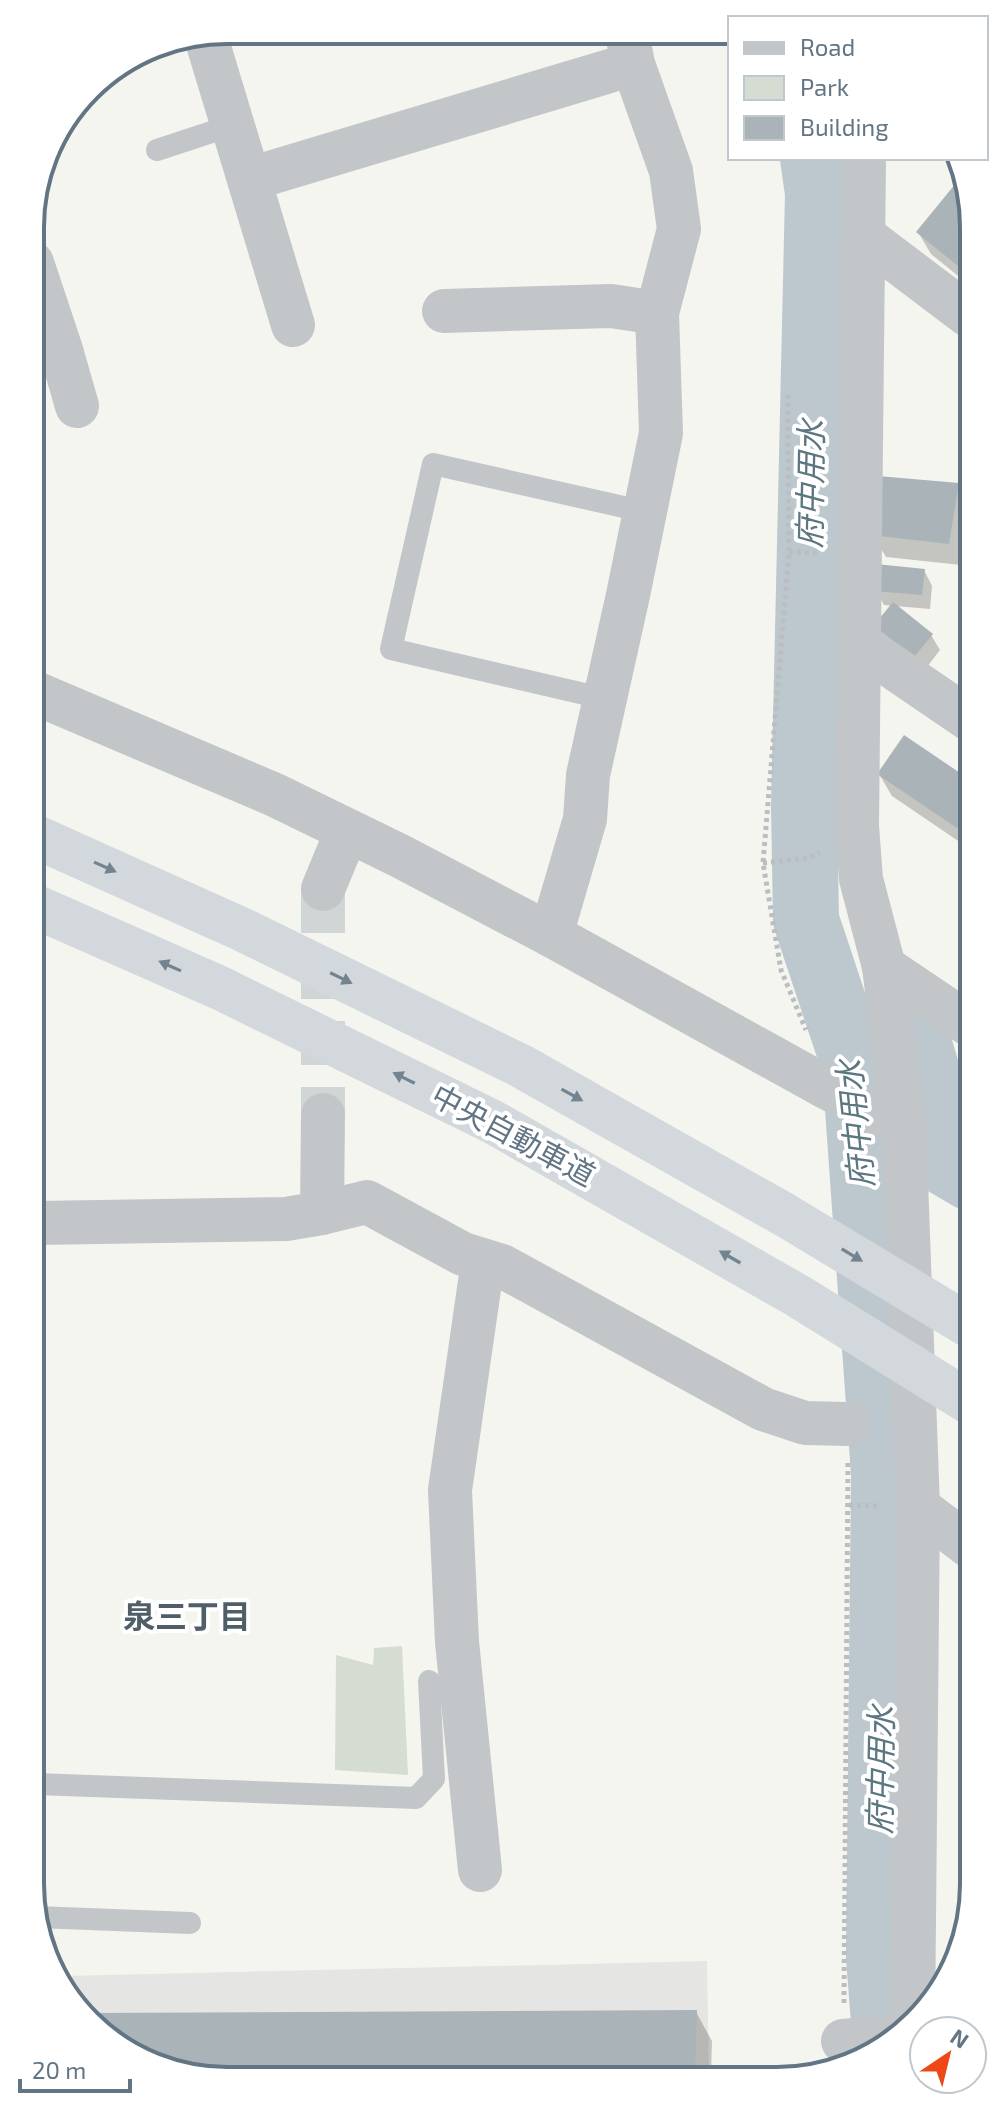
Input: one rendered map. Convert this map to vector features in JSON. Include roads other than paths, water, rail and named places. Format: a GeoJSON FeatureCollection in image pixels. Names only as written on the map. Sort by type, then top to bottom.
{"type":"FeatureCollection","features":[{"type":"Feature","properties":{"kind":"highway","name":"中央自動車道"},"geometry":{"type":"LineString","coordinates":[[44,840],[241,929],[521,1066],[785,1215],[960,1320]]}},
{"type":"Feature","properties":{"kind":"highway","name":"中央自動車道"},"geometry":{"type":"LineString","coordinates":[[44,910],[220,988],[493,1122],[798,1296],[960,1397]]}},
{"type":"Feature","properties":{"kind":"street"},"geometry":{"type":"LineString","coordinates":[[209,46],[293,325]]}},
{"type":"Feature","properties":{"kind":"street"},"geometry":{"type":"LineString","coordinates":[[250,179],[630,48],[671,171],[679,229],[657,313],[661,433],[588,775],[585,819],[551,935]]}},
{"type":"Feature","properties":{"kind":"street"},"geometry":{"type":"LineString","coordinates":[[864,160],[857,826],[861,879],[884,967],[918,1507],[883,2033]]}},
{"type":"Feature","properties":{"kind":"street"},"geometry":{"type":"LineString","coordinates":[[865,237],[960,309]]}},
{"type":"Feature","properties":{"kind":"street"},"geometry":{"type":"LineString","coordinates":[[44,299],[77,406]]}},
{"type":"Feature","properties":{"kind":"street"},"geometry":{"type":"LineString","coordinates":[[444,311],[611,306],[657,313]]}},
{"type":"Feature","properties":{"kind":"street"},"geometry":{"type":"LineString","coordinates":[[859,644],[960,713]]}},
{"type":"Feature","properties":{"kind":"street"},"geometry":{"type":"LineString","coordinates":[[44,697],[275,795],[551,935],[895,1122]]}},
{"type":"Feature","properties":{"kind":"street"},"geometry":{"type":"LineString","coordinates":[[323,889],[347,831]]}},
{"type":"Feature","properties":{"kind":"street"},"geometry":{"type":"LineString","coordinates":[[884,967],[960,1018]]}},
{"type":"Feature","properties":{"kind":"street"},"geometry":{"type":"LineString","coordinates":[[322,1213],[323,1115]]}},
{"type":"Feature","properties":{"kind":"street"},"geometry":{"type":"LineString","coordinates":[[44,1223],[286,1219],[367,1202],[463,1254],[516,1274],[763,1409],[805,1423],[847,1424]]}},
{"type":"Feature","properties":{"kind":"street"},"geometry":{"type":"LineString","coordinates":[[480,1870],[457,1642],[450,1490],[483,1261]]}},
{"type":"Feature","properties":{"kind":"street"},"geometry":{"type":"LineString","coordinates":[[918,1507],[960,1539]]}},
{"type":"Feature","properties":{"kind":"lane"},"geometry":{"type":"LineString","coordinates":[[157,150],[233,125]]}},
{"type":"Feature","properties":{"kind":"lane"},"geometry":{"type":"LineString","coordinates":[[606,699],[391,649],[433,464],[646,512]]}},
{"type":"Feature","properties":{"kind":"lane"},"geometry":{"type":"LineString","coordinates":[[44,1784],[416,1798],[434,1779],[429,1681]]}},
{"type":"Feature","properties":{"kind":"lane"},"geometry":{"type":"LineString","coordinates":[[48,1917],[190,1923]]}},
{"type":"Feature","properties":{"kind":"waterway","name":"府中用水"},"geometry":{"type":"LineString","coordinates":[[813,160],[818,193],[804,806],[806,920],[855,1067],[884,1474],[879,1957],[885,2032]]}},
{"type":"Feature","properties":{"kind":"waterway"},"geometry":{"type":"LineString","coordinates":[[915,1031],[931,1085],[937,1158],[960,1172]]}},
{"type":"Feature","properties":{"kind":"tunnel"},"geometry":{"type":"LineString","coordinates":[[323,889],[323,1115]]}},
{"type":"Feature","properties":{"kind":"district","name":"泉三丁目"},"geometry":{"type":"Point","coordinates":[187,1617]}}]}
